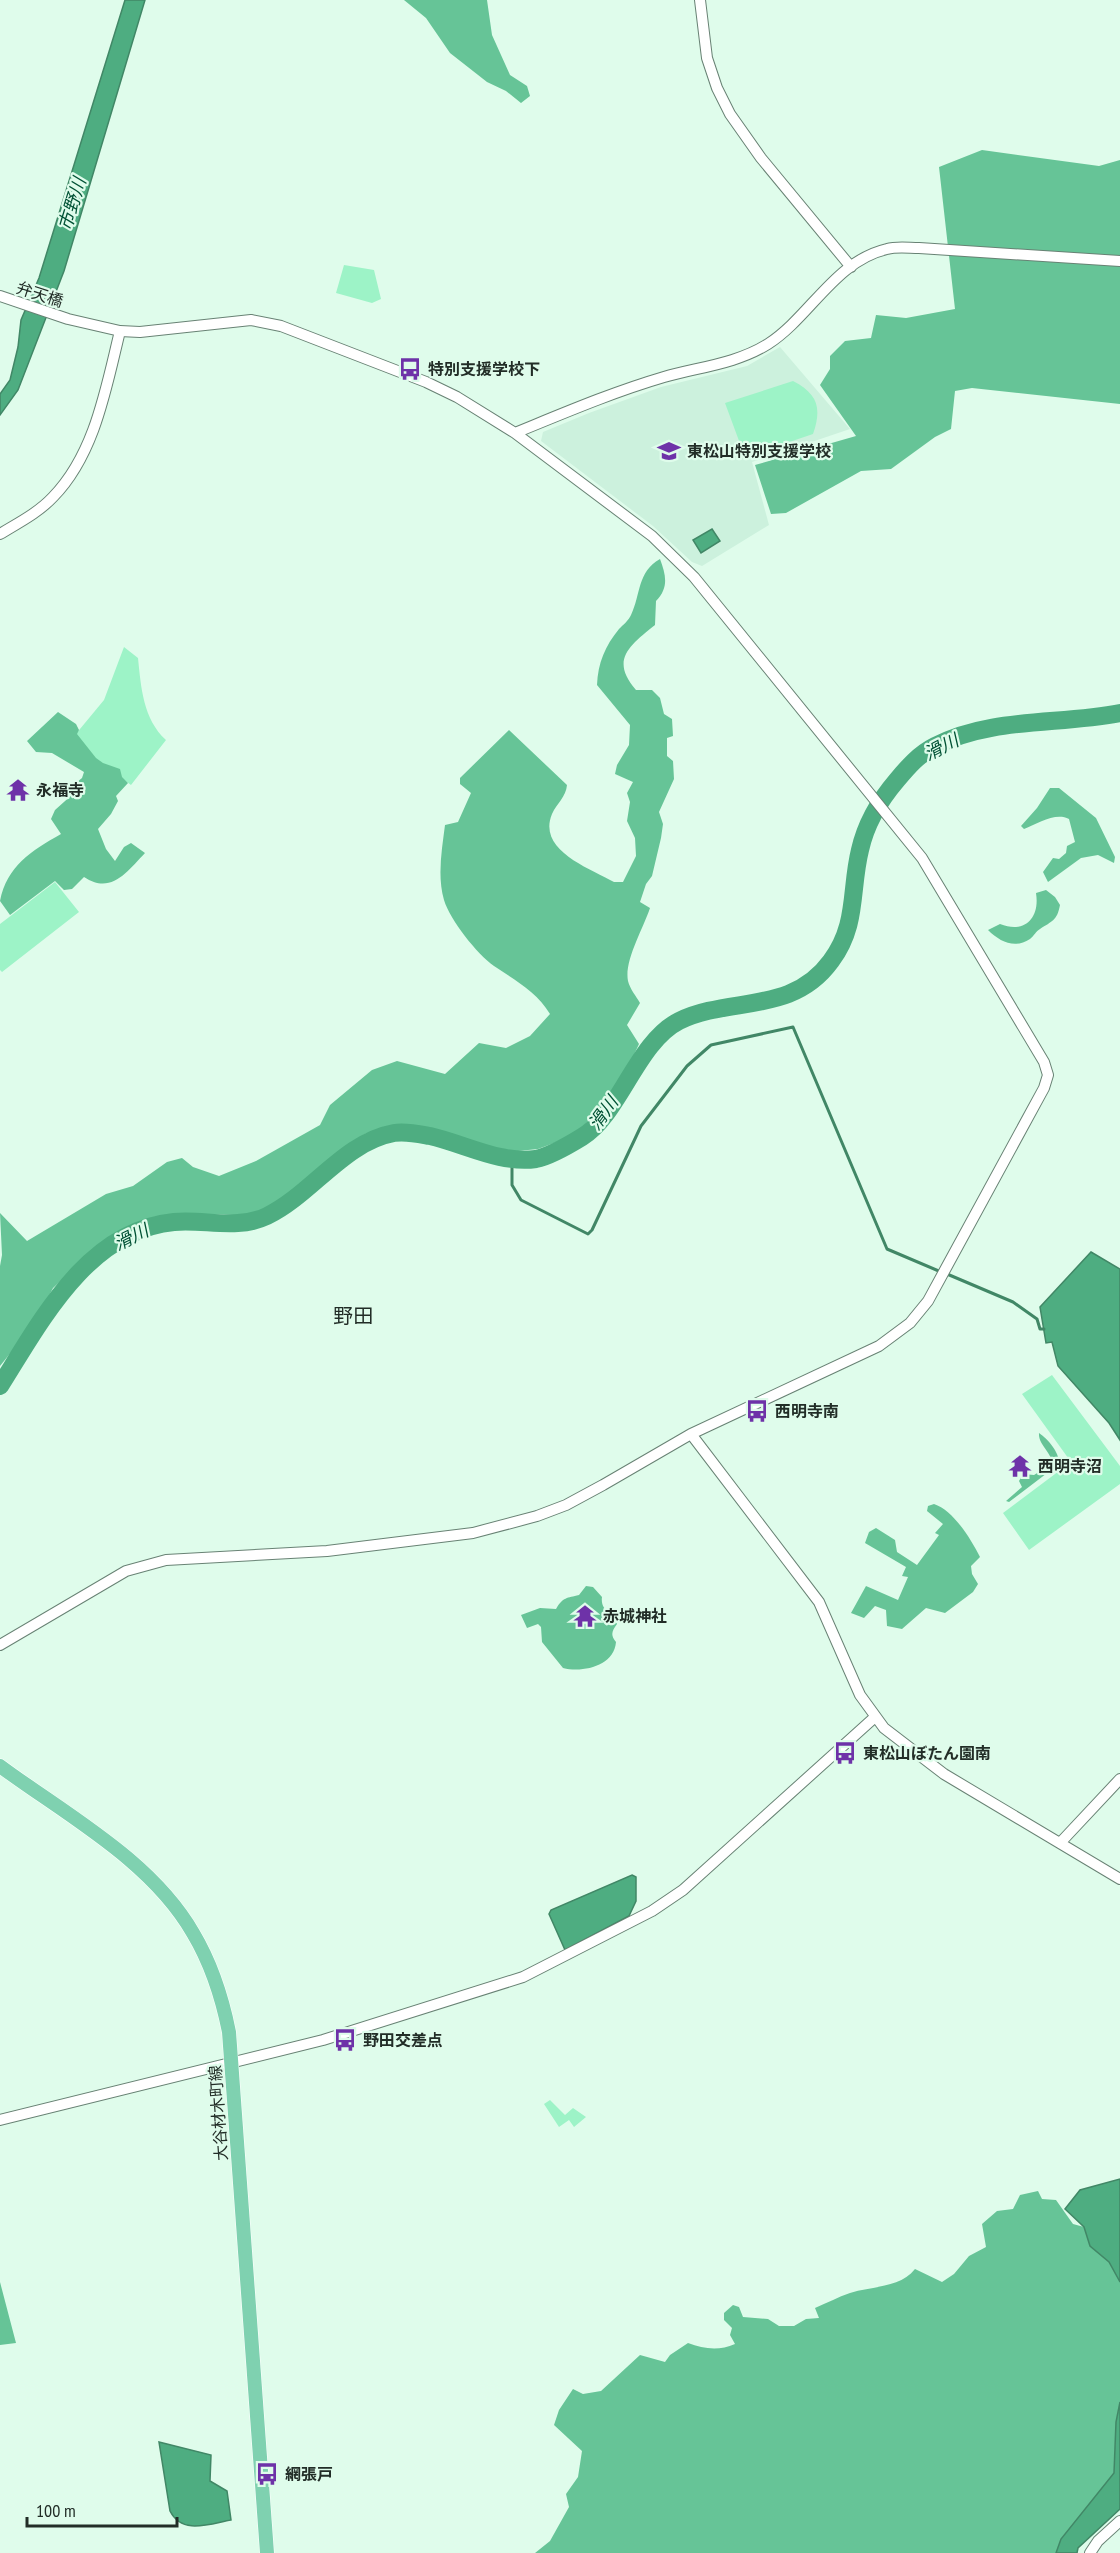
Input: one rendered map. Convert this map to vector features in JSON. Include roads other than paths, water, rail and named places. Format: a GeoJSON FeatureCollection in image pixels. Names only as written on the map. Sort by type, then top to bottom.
{"type":"FeatureCollection","features":[{"type":"Feature","properties":{"kind":"main road","name":"大谷材木町線"},"geometry":{"type":"LineString","coordinates":[[0,1766],[124,1855],[148,1876],[170,1900],[193,1931],[208,1960],[223,2005],[229,2032],[267,2553]]}},
{"type":"Feature","properties":{"kind":"street"},"geometry":{"type":"LineString","coordinates":[[700,0],[707,58],[717,88],[730,114],[746,139],[851,267]]}},
{"type":"Feature","properties":{"kind":"street"},"geometry":{"type":"LineString","coordinates":[[515,433],[623,390],[692,369],[722,364],[754,351],[779,336],[851,267],[888,248],[1120,261]]}},
{"type":"Feature","properties":{"kind":"street","name":"弁天橋"},"geometry":{"type":"LineString","coordinates":[[0,1645],[126,1571],[166,1560],[327,1551],[473,1533],[507,1525],[566,1505],[691,1434],[879,1346],[910,1323],[927,1301],[1047,1080],[1044,1062],[941,888],[922,858],[865,785],[674,556],[652,536],[515,433],[458,397],[426,382],[281,326],[251,320],[140,332],[120,331],[68,319],[1,297]]}},
{"type":"Feature","properties":{"kind":"street"},"geometry":{"type":"LineString","coordinates":[[0,534],[41,508],[74,472],[85,452],[107,384],[120,331]]}},
{"type":"Feature","properties":{"kind":"street"},"geometry":{"type":"LineString","coordinates":[[691,1434],[819,1602],[850,1675],[875,1717],[896,1739],[944,1774],[1120,1879]]}},
{"type":"Feature","properties":{"kind":"street"},"geometry":{"type":"LineString","coordinates":[[0,2120],[231,2065],[323,2040],[523,1977],[652,1911],[683,1890],[875,1717]]}},
{"type":"Feature","properties":{"kind":"street"},"geometry":{"type":"LineString","coordinates":[[1060,1843],[1120,1779]]}},
{"type":"Feature","properties":{"kind":"street"},"geometry":{"type":"LineString","coordinates":[[1090,2553],[1098,2541],[1120,2521]]}},
{"type":"Feature","properties":{"kind":"water","name":"市野川"},"geometry":{"type":"Polygon","coordinates":[[[125,0],[145,0],[64,271],[18,390],[0,415],[0,394],[10,380],[18,347],[21,320],[39,278],[125,0]]]}},
{"type":"Feature","properties":{"kind":"water"},"geometry":{"type":"Polygon","coordinates":[[[712,529],[720,541],[701,553],[693,540],[712,529]]]}},
{"type":"Feature","properties":{"kind":"water","name":"西明寺沼"},"geometry":{"type":"Polygon","coordinates":[[[1091,1252],[1120,1269],[1120,1440],[1109,1423],[1058,1366],[1052,1342],[1046,1343],[1040,1307],[1091,1252]]]}},
{"type":"Feature","properties":{"kind":"water"},"geometry":{"type":"Polygon","coordinates":[[[632,1875],[636,1877],[636,1901],[629,1916],[565,1950],[549,1914],[551,1910],[632,1875]]]}},
{"type":"Feature","properties":{"kind":"water"},"geometry":{"type":"Polygon","coordinates":[[[1120,2179],[1120,2282],[1109,2262],[1090,2246],[1084,2227],[1065,2209],[1080,2190],[1120,2179]]]}},
{"type":"Feature","properties":{"kind":"water"},"geometry":{"type":"Polygon","coordinates":[[[1120,2402],[1120,2509],[1078,2548],[1077,2553],[1056,2553],[1061,2539],[1114,2473],[1116,2422],[1120,2402]]]}},
{"type":"Feature","properties":{"kind":"water"},"geometry":{"type":"Polygon","coordinates":[[[159,2442],[211,2455],[210,2481],[227,2491],[231,2520],[197,2526],[182,2523],[175,2518],[170,2511],[159,2442]]]}},
{"type":"Feature","properties":{"kind":"waterway","name":"滑川"},"geometry":{"type":"LineString","coordinates":[[0,1386],[32,1334],[70,1283],[92,1260],[116,1242],[144,1229],[174,1222],[233,1223],[267,1216],[299,1195],[359,1147],[376,1138],[394,1133],[430,1136],[496,1156],[523,1160],[548,1155],[582,1137],[607,1113],[651,1045],[664,1031],[679,1021],[699,1013],[760,1002],[798,990],[815,978],[831,961],[846,934],[860,850],[870,822],[890,788],[924,753],[935,746],[979,730],[1120,713]]}},
{"type":"Feature","properties":{"kind":"waterway"},"geometry":{"type":"LineString","coordinates":[[512,1158],[512,1185],[521,1200],[588,1234],[592,1230],[641,1126],[687,1066],[711,1045],[793,1027],[887,1249],[941,1272]]}},
{"type":"Feature","properties":{"kind":"waterway"},"geometry":{"type":"LineString","coordinates":[[947,1274],[1013,1302],[1037,1319],[1040,1329],[1044,1329]]}},
{"type":"Feature","properties":{"kind":"place","name":"特別支援学校下"},"geometry":{"type":"Point","coordinates":[410,369]}},
{"type":"Feature","properties":{"kind":"place","name":"東松山特別支援学校"},"geometry":{"type":"Point","coordinates":[669,451]}},
{"type":"Feature","properties":{"kind":"place","name":"永福寺"},"geometry":{"type":"Point","coordinates":[18,790]}},
{"type":"Feature","properties":{"kind":"place","name":"西明寺南"},"geometry":{"type":"Point","coordinates":[757,1411]}},
{"type":"Feature","properties":{"kind":"place","name":"西明寺沼"},"geometry":{"type":"Point","coordinates":[1020,1466]}},
{"type":"Feature","properties":{"kind":"place","name":"赤城神社"},"geometry":{"type":"Point","coordinates":[585,1616]}},
{"type":"Feature","properties":{"kind":"place","name":"東松山ぼたん園南"},"geometry":{"type":"Point","coordinates":[845,1753]}},
{"type":"Feature","properties":{"kind":"place","name":"野田交差点"},"geometry":{"type":"Point","coordinates":[345,2040]}},
{"type":"Feature","properties":{"kind":"place","name":"網張戸"},"geometry":{"type":"Point","coordinates":[267,2474]}},
{"type":"Feature","properties":{"kind":"district","name":"野田"},"geometry":{"type":"Point","coordinates":[353,1316]}}]}
